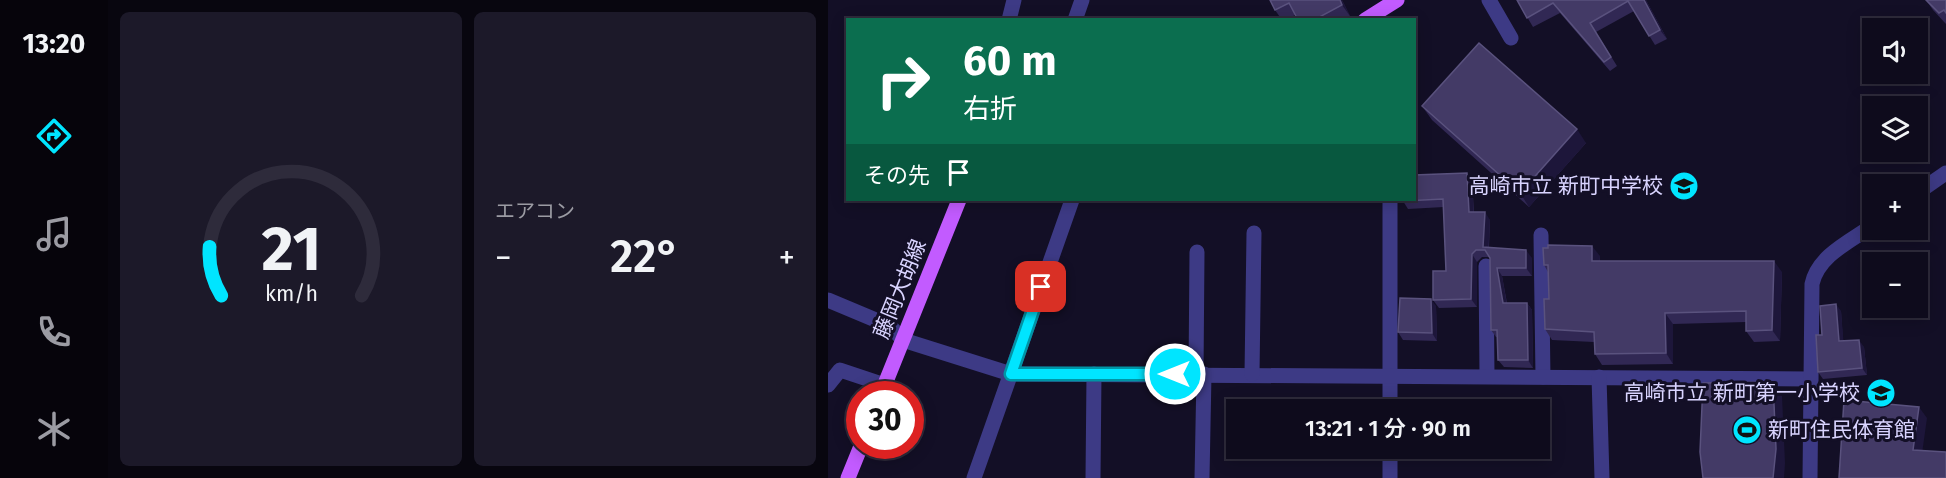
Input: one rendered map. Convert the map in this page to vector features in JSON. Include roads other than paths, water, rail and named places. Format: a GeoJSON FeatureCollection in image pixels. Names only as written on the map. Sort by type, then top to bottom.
{"type":"FeatureCollection","features":[{"type":"Feature","properties":{"kind":"main road"},"geometry":{"type":"LineString","coordinates":[[1368,18],[1387,7]]}},
{"type":"Feature","properties":{"kind":"main road","name":"藤岡大胡線"},"geometry":{"type":"LineString","coordinates":[[887,381],[959,201]]}},
{"type":"Feature","properties":{"kind":"main road"},"geometry":{"type":"LineString","coordinates":[[848,478],[856,459]]}},
{"type":"Feature","properties":{"kind":"street"},"geometry":{"type":"LineString","coordinates":[[1010,18],[1014,0]]}},
{"type":"Feature","properties":{"kind":"street"},"geometry":{"type":"LineString","coordinates":[[1076,18],[1082,0]]}},
{"type":"Feature","properties":{"kind":"street"},"geometry":{"type":"LineString","coordinates":[[1489,0],[1511,38]]}},
{"type":"Feature","properties":{"kind":"street"},"geometry":{"type":"LineString","coordinates":[[1928,185],[1946,173]]}},
{"type":"Feature","properties":{"kind":"street"},"geometry":{"type":"LineString","coordinates":[[974,478],[1072,201]]}},
{"type":"Feature","properties":{"kind":"street"},"geometry":{"type":"LineString","coordinates":[[1390,201],[1390,399]]}},
{"type":"Feature","properties":{"kind":"street"},"geometry":{"type":"LineString","coordinates":[[1810,478],[1812,284],[1815,270],[1825,259],[1862,232]]}},
{"type":"Feature","properties":{"kind":"street"},"geometry":{"type":"LineString","coordinates":[[1252,374],[1254,233]]}},
{"type":"Feature","properties":{"kind":"street"},"geometry":{"type":"LineString","coordinates":[[1541,235],[1543,377]]}},
{"type":"Feature","properties":{"kind":"street"},"geometry":{"type":"LineString","coordinates":[[1197,252],[1202,478]]}},
{"type":"Feature","properties":{"kind":"street"},"geometry":{"type":"LineString","coordinates":[[1486,266],[1487,375]]}},
{"type":"Feature","properties":{"kind":"street"},"geometry":{"type":"LineString","coordinates":[[828,300],[890,326],[903,340],[1011,374],[1390,374],[1810,379]]}},
{"type":"Feature","properties":{"kind":"street"},"geometry":{"type":"LineString","coordinates":[[828,385],[840,370],[864,381]]}},
{"type":"Feature","properties":{"kind":"street"},"geometry":{"type":"LineString","coordinates":[[1093,478],[1094,374]]}},
{"type":"Feature","properties":{"kind":"street"},"geometry":{"type":"LineString","coordinates":[[1599,377],[1602,478]]}},
{"type":"Feature","properties":{"kind":"street"},"geometry":{"type":"LineString","coordinates":[[1390,459],[1390,478]]}},
{"type":"Feature","properties":{"kind":"place","name":"高崎市立 新町中学校"},"geometry":{"type":"Point","coordinates":[1684,186]}},
{"type":"Feature","properties":{"kind":"place","name":"高崎市立 新町第一小学校"},"geometry":{"type":"Point","coordinates":[1881,393]}},
{"type":"Feature","properties":{"kind":"place","name":"新町住民体育館"},"geometry":{"type":"Point","coordinates":[1747,430]}}]}
